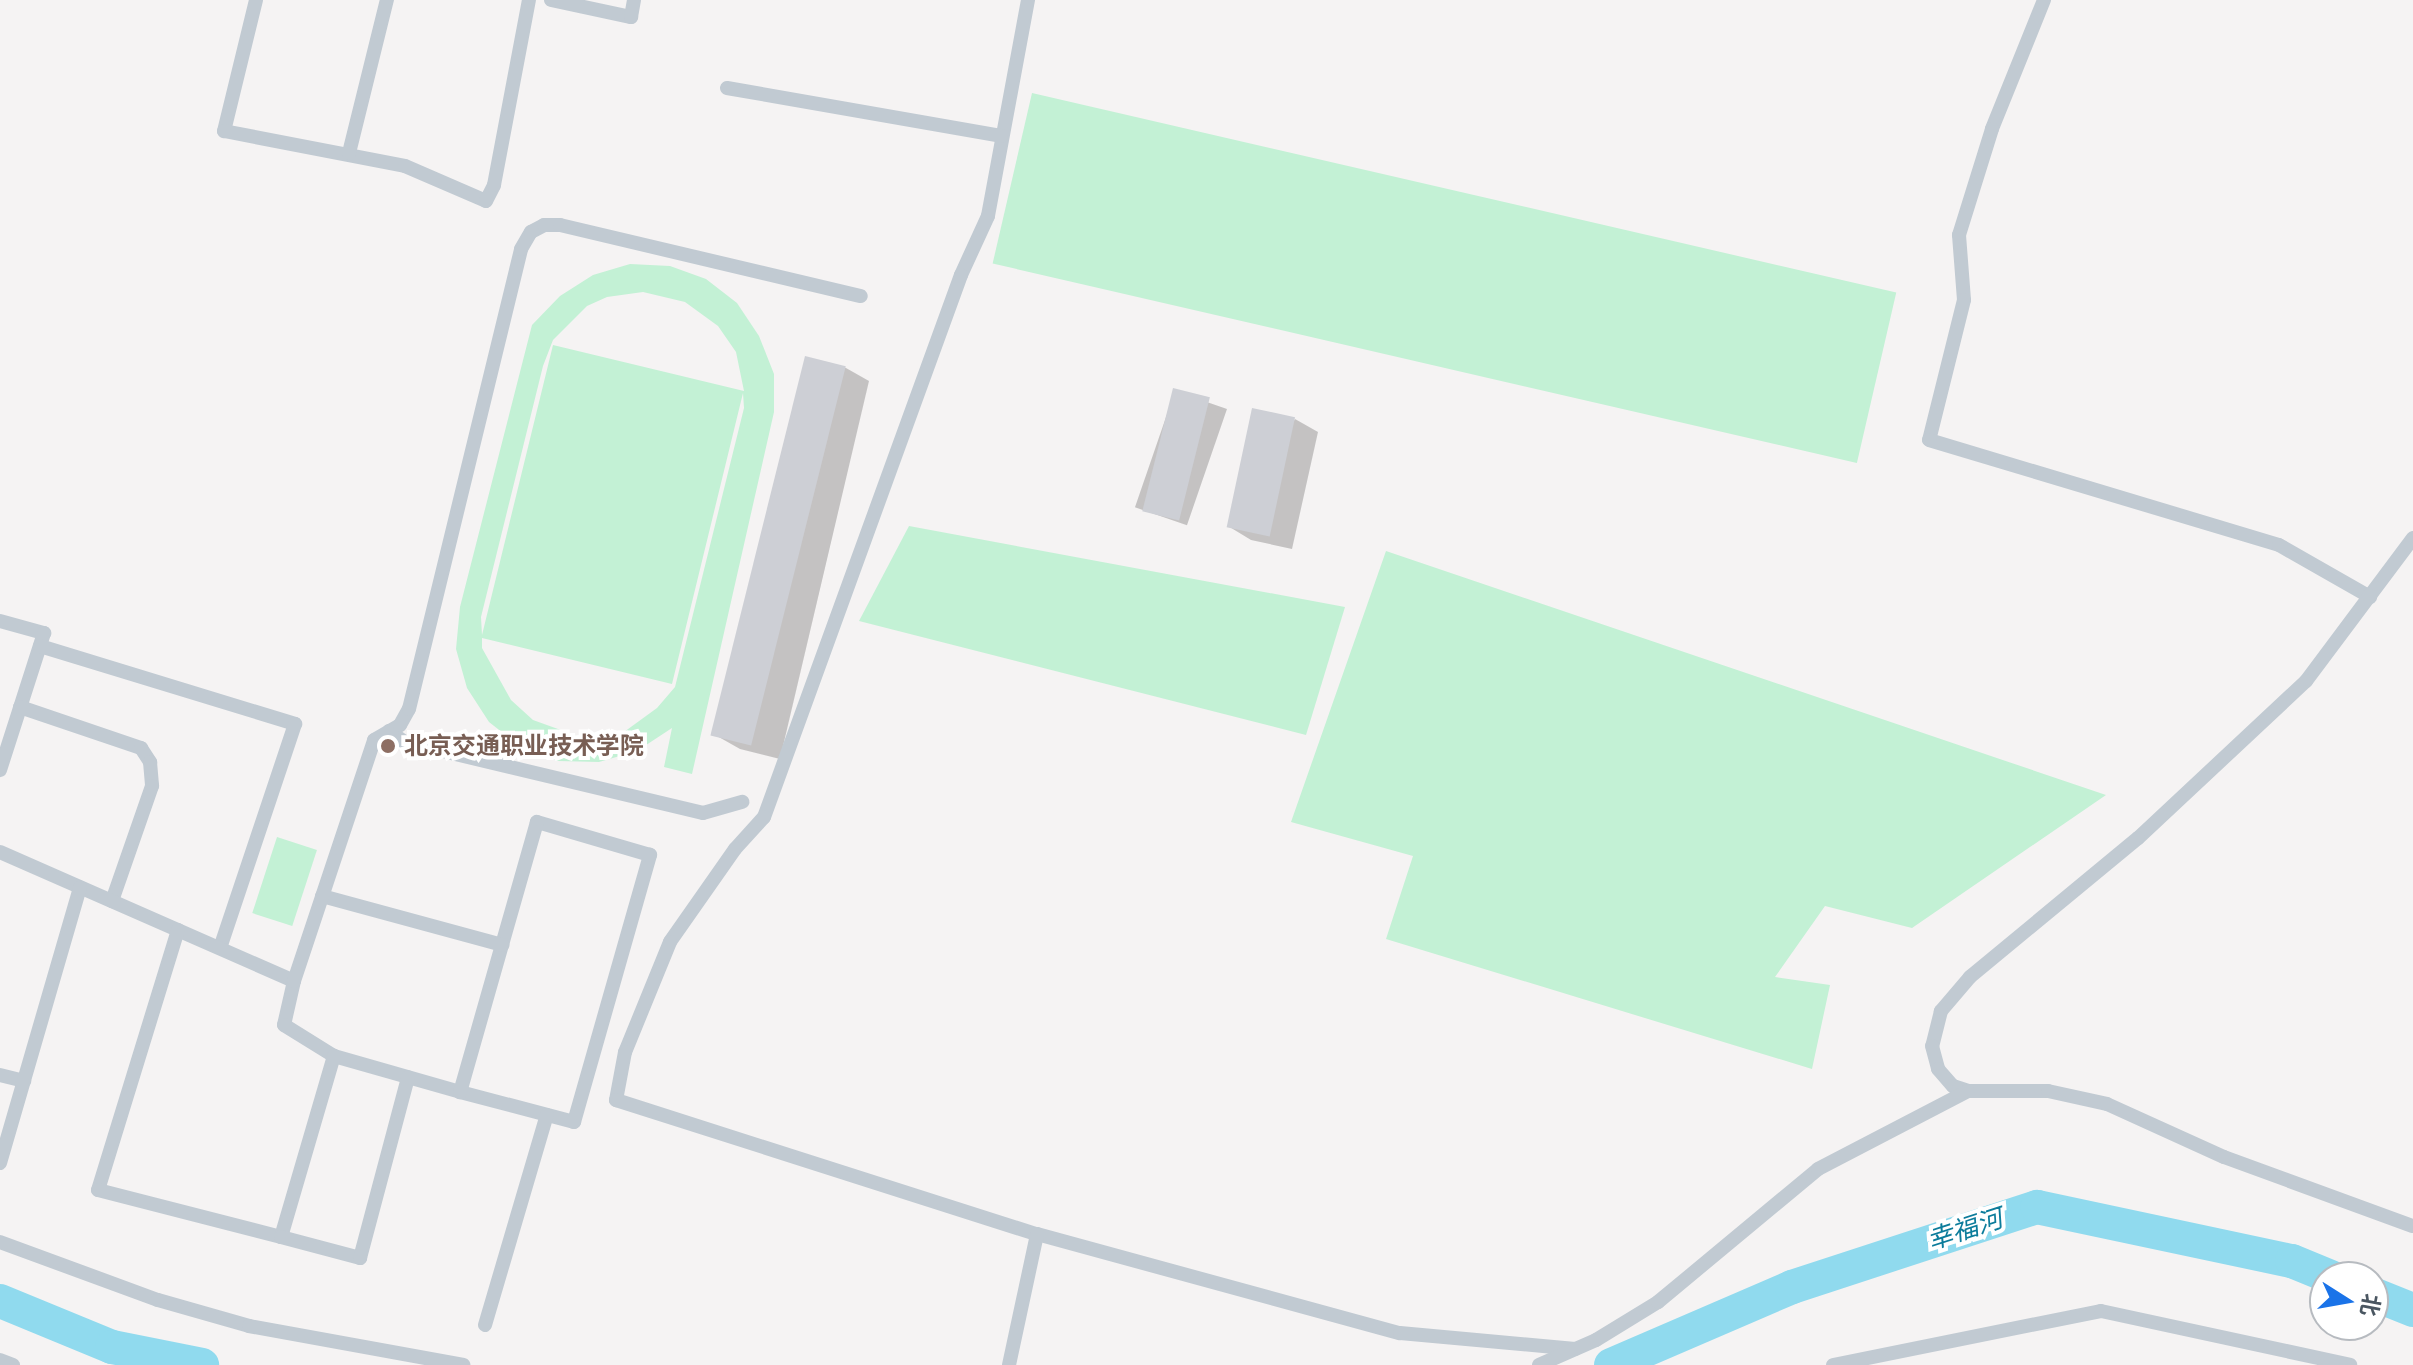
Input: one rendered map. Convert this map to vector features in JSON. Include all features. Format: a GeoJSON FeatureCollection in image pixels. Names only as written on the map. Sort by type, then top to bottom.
{"type":"FeatureCollection","features":[{"type":"Feature","properties":{"kind":"street"},"geometry":{"type":"LineString","coordinates":[[256,0],[224,131],[405,166],[486,201],[494,185],[529,0]]}},
{"type":"Feature","properties":{"kind":"street"},"geometry":{"type":"LineString","coordinates":[[349,153],[387,0]]}},
{"type":"Feature","properties":{"kind":"street"},"geometry":{"type":"LineString","coordinates":[[551,0],[631,17],[634,0]]}},
{"type":"Feature","properties":{"kind":"street"},"geometry":{"type":"LineString","coordinates":[[1028,0],[988,216],[961,275],[764,817],[735,849],[670,942],[625,1052],[616,1100],[1037,1234],[1400,1333],[1575,1349]]}},
{"type":"Feature","properties":{"kind":"street"},"geometry":{"type":"LineString","coordinates":[[2044,0],[1992,129],[1959,235],[1964,300],[1929,440],[2279,545],[2370,597]]}},
{"type":"Feature","properties":{"kind":"street"},"geometry":{"type":"LineString","coordinates":[[727,88],[1001,136]]}},
{"type":"Feature","properties":{"kind":"street"},"geometry":{"type":"LineString","coordinates":[[460,1092],[537,822],[650,855],[574,1122],[460,1092],[334,1056],[284,1025],[294,981],[374,740],[400,725],[409,709],[521,249],[531,232],[544,225],[560,225],[861,296]]}},
{"type":"Feature","properties":{"kind":"street"},"geometry":{"type":"LineString","coordinates":[[2413,538],[2306,681],[2138,838],[1970,977],[1941,1011],[1932,1046],[1938,1069],[1953,1086],[1968,1091],[2048,1091],[2107,1104],[2224,1157],[2413,1226]]}},
{"type":"Feature","properties":{"kind":"street"},"geometry":{"type":"LineString","coordinates":[[0,621],[44,633],[0,770]]}},
{"type":"Feature","properties":{"kind":"street"},"geometry":{"type":"LineString","coordinates":[[40,646],[295,724],[220,948]]}},
{"type":"Feature","properties":{"kind":"street"},"geometry":{"type":"LineString","coordinates":[[20,707],[141,748],[150,762],[152,786],[112,901]]}},
{"type":"Feature","properties":{"kind":"street"},"geometry":{"type":"LineString","coordinates":[[389,731],[405,742],[703,813],[742,802]]}},
{"type":"Feature","properties":{"kind":"street"},"geometry":{"type":"LineString","coordinates":[[0,852],[294,981]]}},
{"type":"Feature","properties":{"kind":"street"},"geometry":{"type":"LineString","coordinates":[[0,1163],[80,887]]}},
{"type":"Feature","properties":{"kind":"street"},"geometry":{"type":"LineString","coordinates":[[322,896],[502,945]]}},
{"type":"Feature","properties":{"kind":"street"},"geometry":{"type":"LineString","coordinates":[[178,930],[98,1190],[360,1258],[408,1077]]}},
{"type":"Feature","properties":{"kind":"street"},"geometry":{"type":"LineString","coordinates":[[281,1237],[334,1056]]}},
{"type":"Feature","properties":{"kind":"street"},"geometry":{"type":"LineString","coordinates":[[0,1075],[24,1081]]}},
{"type":"Feature","properties":{"kind":"street"},"geometry":{"type":"LineString","coordinates":[[1539,1365],[1575,1349],[1658,1302],[1818,1169],[1968,1091]]}},
{"type":"Feature","properties":{"kind":"street"},"geometry":{"type":"LineString","coordinates":[[485,1325],[547,1115]]}},
{"type":"Feature","properties":{"kind":"street"},"geometry":{"type":"LineString","coordinates":[[1009,1365],[1037,1234]]}},
{"type":"Feature","properties":{"kind":"street"},"geometry":{"type":"LineString","coordinates":[[0,1242],[116,1286],[249,1326],[463,1365]]}},
{"type":"Feature","properties":{"kind":"street"},"geometry":{"type":"LineString","coordinates":[[1833,1365],[2101,1311],[2350,1365]]}},
{"type":"Feature","properties":{"kind":"street"},"geometry":{"type":"LineString","coordinates":[[0,1360],[13,1365]]}},
{"type":"Feature","properties":{"kind":"green space"},"geometry":{"type":"Polygon","coordinates":[[[1032,93],[1896,293],[1857,463],[993,264],[1032,93]]]}},
{"type":"Feature","properties":{"kind":"green space"},"geometry":{"type":"Polygon","coordinates":[[[630,264],[670,266],[706,279],[737,303],[759,336],[774,374],[774,412],[692,774],[664,767],[672,728],[637,751],[599,762],[558,761],[521,747],[489,722],[467,688],[456,649],[460,607],[532,325],[560,296],[593,275],[630,264]],[[643,292],[607,297],[587,306],[553,340],[543,366],[481,617],[482,635],[553,345],[744,391],[736,352],[718,326],[685,302],[643,292]],[[743,393],[672,684],[482,638],[482,648],[511,700],[533,720],[583,738],[624,732],[657,708],[675,687],[744,408],[743,393]]]}},
{"type":"Feature","properties":{"kind":"green space"},"geometry":{"type":"Polygon","coordinates":[[[909,526],[1345,607],[1306,735],[859,621],[909,526]]]}},
{"type":"Feature","properties":{"kind":"green space"},"geometry":{"type":"Polygon","coordinates":[[[1386,551],[2106,795],[1912,928],[1825,906],[1775,977],[1830,985],[1812,1069],[1386,939],[1413,856],[1291,822],[1386,551]]]}},
{"type":"Feature","properties":{"kind":"green space"},"geometry":{"type":"Polygon","coordinates":[[[277,837],[317,850],[292,926],[252,913],[277,837]]]}},
{"type":"Feature","properties":{"kind":"building"},"geometry":{"type":"Polygon","coordinates":[[[805,356],[846,366],[751,746],[710,735],[805,356]]]}},
{"type":"Feature","properties":{"kind":"building"},"geometry":{"type":"Polygon","coordinates":[[[1173,388],[1210,397],[1179,520],[1142,511],[1173,388]]]}},
{"type":"Feature","properties":{"kind":"building"},"geometry":{"type":"Polygon","coordinates":[[[1252,408],[1295,417],[1270,536],[1227,527],[1252,408]]]}},
{"type":"Feature","properties":{"kind":"waterway","name":"幸福河"},"geometry":{"type":"LineString","coordinates":[[1611,1365],[1792,1287],[2037,1207],[2292,1261],[2309,1268]]}},
{"type":"Feature","properties":{"kind":"waterway","name":"幸福河"},"geometry":{"type":"LineString","coordinates":[[2389,1300],[2413,1310]]}},
{"type":"Feature","properties":{"kind":"waterway","name":"幸福河"},"geometry":{"type":"LineString","coordinates":[[0,1301],[112,1347],[202,1365]]}},
{"type":"Feature","properties":{"kind":"place","name":"北京交通职业技术学院"},"geometry":{"type":"Point","coordinates":[388,746]}}]}
